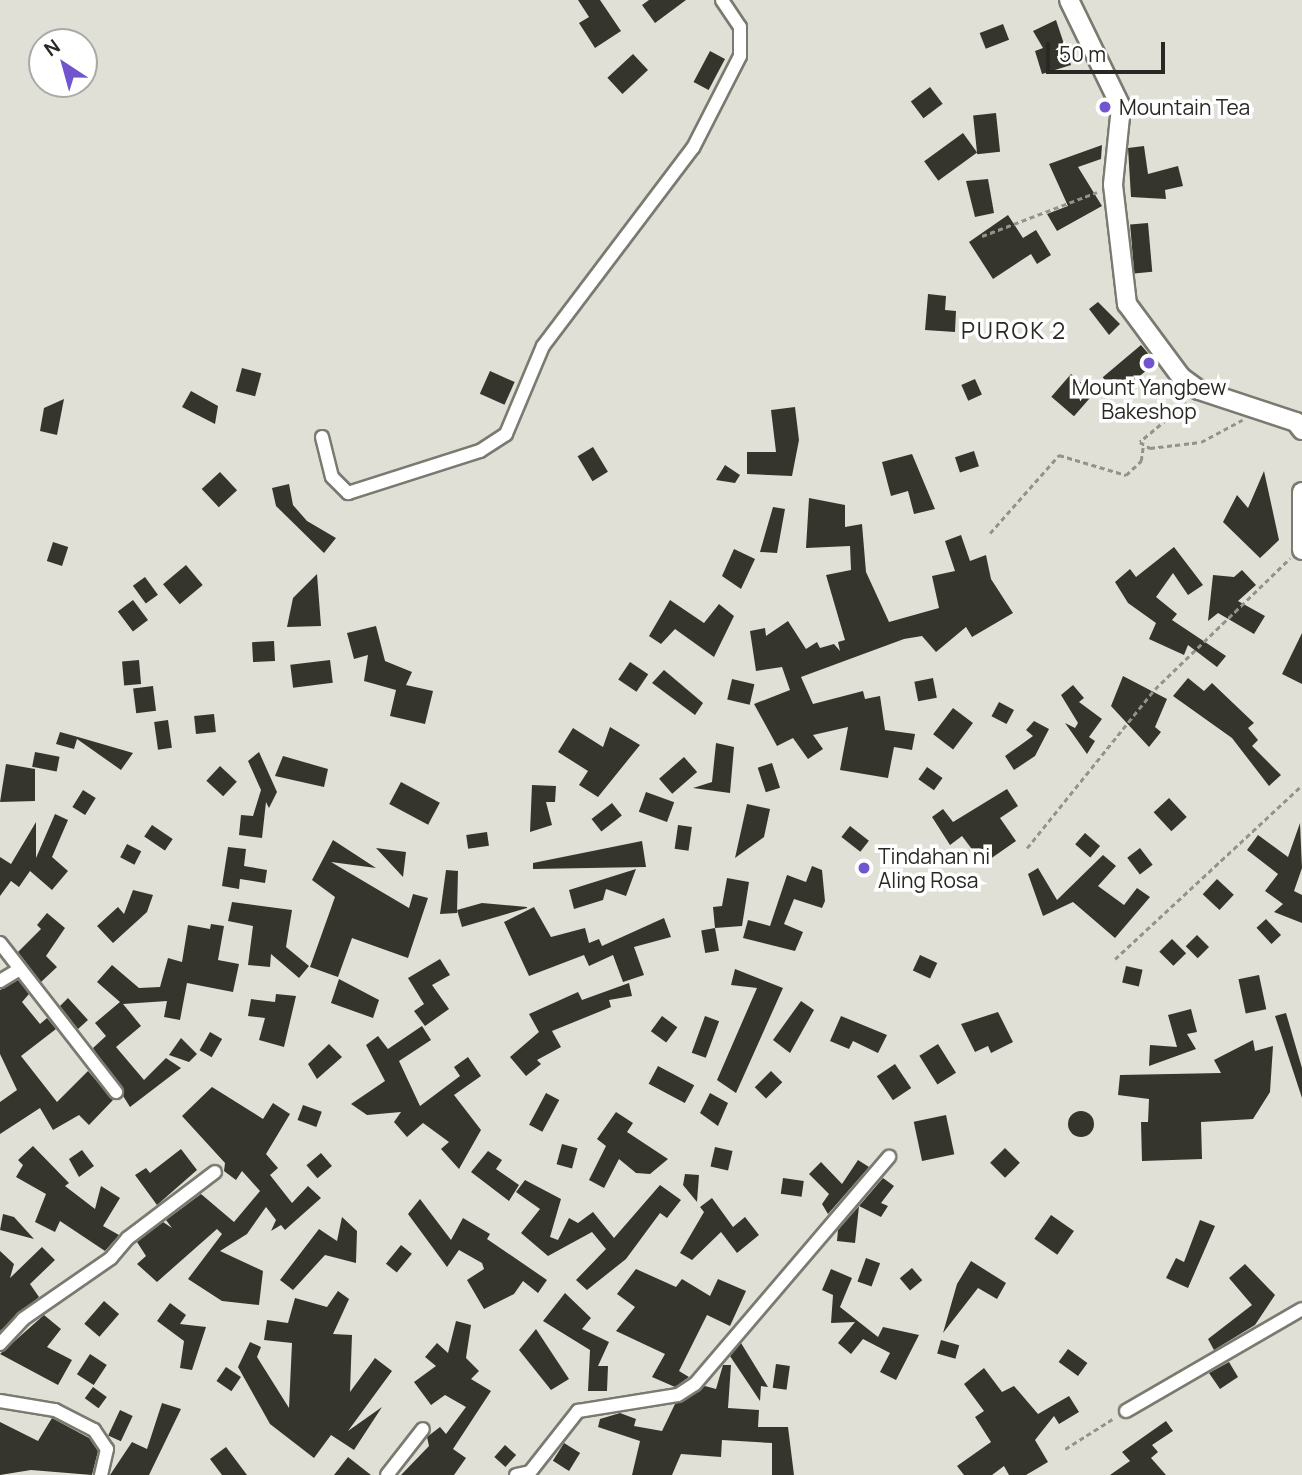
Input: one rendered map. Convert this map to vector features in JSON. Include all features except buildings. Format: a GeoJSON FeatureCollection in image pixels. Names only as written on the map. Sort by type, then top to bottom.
{"type":"FeatureCollection","features":[{"type":"Feature","properties":{"kind":"main road"},"geometry":{"type":"LineString","coordinates":[[1069,0],[1121,107],[1113,185],[1127,304],[1181,377],[1199,390],[1256,405],[1300,422]]}},
{"type":"Feature","properties":{"kind":"main road"},"geometry":{"type":"LineString","coordinates":[[1301,549],[1302,492]]}},
{"type":"Feature","properties":{"kind":"street"},"geometry":{"type":"LineString","coordinates":[[322,437],[332,477],[348,494],[480,451],[506,434],[543,346],[693,148],[740,56],[740,27],[722,0]]}},
{"type":"Feature","properties":{"kind":"street"},"geometry":{"type":"LineString","coordinates":[[0,943],[116,1092]]}},
{"type":"Feature","properties":{"kind":"street"},"geometry":{"type":"LineString","coordinates":[[0,981],[20,969]]}},
{"type":"Feature","properties":{"kind":"street"},"geometry":{"type":"LineString","coordinates":[[516,1475],[531,1473],[578,1410],[678,1395],[695,1384],[889,1157]]}},
{"type":"Feature","properties":{"kind":"street"},"geometry":{"type":"LineString","coordinates":[[0,1344],[23,1319],[111,1258],[128,1238],[215,1172]]}},
{"type":"Feature","properties":{"kind":"street"},"geometry":{"type":"LineString","coordinates":[[1126,1411],[1302,1309]]}},
{"type":"Feature","properties":{"kind":"street"},"geometry":{"type":"LineString","coordinates":[[0,1401],[55,1410],[94,1430],[107,1449],[101,1475]]}},
{"type":"Feature","properties":{"kind":"street"},"geometry":{"type":"LineString","coordinates":[[387,1475],[423,1429]]}},
{"type":"Feature","properties":{"kind":"path"},"geometry":{"type":"LineString","coordinates":[[982,236],[1113,185]]}},
{"type":"Feature","properties":{"kind":"path"},"geometry":{"type":"LineString","coordinates":[[990,533],[1059,455],[1126,475],[1142,461],[1143,446],[1199,390]]}},
{"type":"Feature","properties":{"kind":"path"},"geometry":{"type":"LineString","coordinates":[[1143,446],[1201,442],[1234,428],[1256,405]]}},
{"type":"Feature","properties":{"kind":"path"},"geometry":{"type":"LineString","coordinates":[[1027,848],[1155,689],[1301,549]]}},
{"type":"Feature","properties":{"kind":"path"},"geometry":{"type":"LineString","coordinates":[[1115,959],[1302,785]]}},
{"type":"Feature","properties":{"kind":"path"},"geometry":{"type":"LineString","coordinates":[[1065,1449],[1126,1411]]}},
{"type":"Feature","properties":{"kind":"place","name":"Mountain Tea"},"geometry":{"type":"Point","coordinates":[1105,107]}},
{"type":"Feature","properties":{"kind":"place","name":"Mount Yangbew Bakeshop"},"geometry":{"type":"Point","coordinates":[1149,363]}},
{"type":"Feature","properties":{"kind":"place","name":"Tindahan ni Aling Rosa"},"geometry":{"type":"Point","coordinates":[864,868]}},
{"type":"Feature","properties":{"kind":"district","name":"PUROK 2"},"geometry":{"type":"Point","coordinates":[1014,330]}}]}
